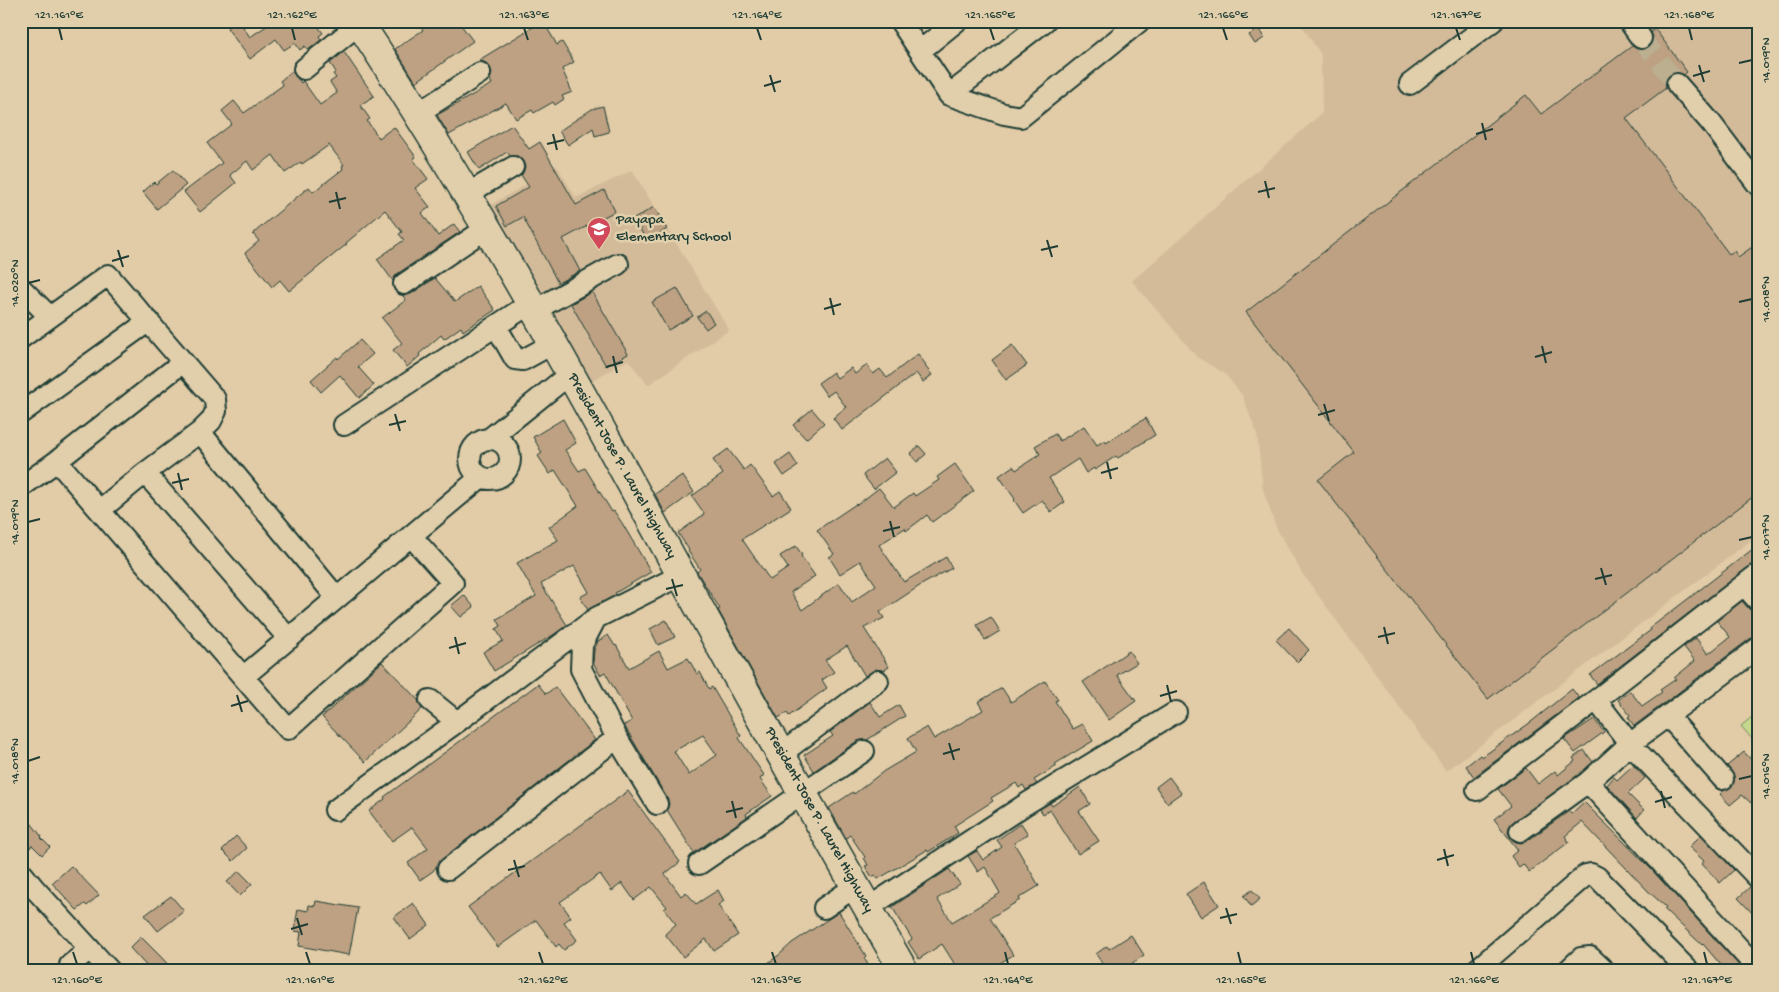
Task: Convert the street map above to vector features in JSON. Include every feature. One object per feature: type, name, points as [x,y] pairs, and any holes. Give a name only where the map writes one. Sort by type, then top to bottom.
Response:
[{"type":"highway","name":"President Jose P. Laurel Highway","points":[[359,22],[467,194],[554,343],[803,794],[904,971]]},
{"type":"street","points":[[900,21],[949,95],[1004,114],[1021,117],[1140,21]]},
{"type":"street","points":[[920,51],[957,21]]},
{"type":"street","points":[[949,95],[1045,21]]},
{"type":"street","points":[[1410,84],[1493,21]]},
{"type":"street","points":[[1629,21],[1641,38]]},
{"type":"street","points":[[304,69],[359,22]]},
{"type":"street","points":[[417,114],[480,73]]},
{"type":"street","points":[[1677,84],[1711,123],[1758,185]]},
{"type":"street","points":[[467,194],[514,167]]},
{"type":"street","points":[[404,284],[487,228]]},
{"type":"street","points":[[344,425],[496,326],[618,264]]},
{"type":"street","points":[[21,338],[108,275],[215,399],[216,411],[214,417],[200,432],[144,473],[100,510]]},
{"type":"street","points":[[21,288],[50,317]]},
{"type":"street","points":[[21,413],[149,321]]},
{"type":"street","points":[[496,326],[515,359],[523,360],[554,343]]},
{"type":"street","points":[[21,487],[183,362]]},
{"type":"street","points":[[489,439],[503,443],[508,448],[511,461],[509,468],[499,478],[492,480],[481,477],[474,472],[471,466],[470,454],[477,443],[489,439],[571,373]]},
{"type":"street","points":[[200,432],[337,598]]},
{"type":"street","points":[[57,461],[288,729],[453,584],[411,536]]},
{"type":"street","points":[[144,473],[289,639]]},
{"type":"street","points":[[243,678],[481,477]]},
{"type":"street","points":[[335,810],[596,618],[681,575]]},
{"type":"street","points":[[1477,790],[1751,579],[1758,601]]},
{"type":"street","points":[[596,618],[582,645],[582,669],[617,738],[657,804]]},
{"type":"street","points":[[1520,831],[1588,782],[1630,744],[1758,648]]},
{"type":"street","points":[[781,754],[878,681]]},
{"type":"street","points":[[430,700],[457,722]]},
{"type":"street","points":[[1596,700],[1630,744],[1758,878]]},
{"type":"street","points":[[824,908],[862,897],[1026,804],[1176,712]]},
{"type":"street","points":[[1668,716],[1723,779]]},
{"type":"street","points":[[448,869],[617,738]]},
{"type":"street","points":[[699,864],[864,751]]},
{"type":"street","points":[[1588,782],[1758,969]]},
{"type":"street","points":[[21,872],[110,971]]},
{"type":"street","points":[[1475,971],[1586,875],[1591,874],[1597,877],[1689,971]]},
{"type":"street","points":[[70,965],[90,949]]},
{"type":"street","points":[[1567,971],[1581,958],[1590,957],[1605,971]]},
{"type":"shaded area","points":[[1299,21],[1758,21],[1758,535],[1446,771],[1302,573],[1276,527],[1263,490],[1257,434],[1242,395],[1225,374],[1197,357],[1132,281],[1322,113],[1321,55]]},
{"type":"shaded area","name":"Payapa Elementary School","points":[[557,166],[576,198],[632,170],[729,330],[648,385],[628,360],[591,381],[491,205]]},
{"type":"green space","points":[[1758,712],[1758,746],[1741,726]]},
{"type":"building","points":[[236,21],[239,21],[250,37],[274,21],[314,21],[323,33],[319,36],[321,40],[308,50],[305,46],[300,50],[295,43],[284,50],[276,39],[250,59],[227,28]]},
{"type":"building","points":[[417,21],[458,21],[473,41],[416,82],[395,49],[423,30]]},
{"type":"building","points":[[543,21],[557,45],[562,42],[574,62],[562,69],[572,92],[562,96],[564,99],[555,105],[553,102],[534,113],[532,110],[516,119],[506,103],[449,135],[437,115],[492,84],[490,80],[492,73],[490,67],[479,60]]},
{"type":"building","points":[[1259,29],[1264,38],[1255,44],[1249,35]]},
{"type":"building","points":[[1655,29],[1687,72],[1684,75],[1675,72],[1670,75],[1666,81],[1666,88],[1626,118],[1729,254],[1734,251],[1738,257],[1758,243],[1758,493],[1488,699],[1318,480],[1354,452],[1246,312],[1526,95],[1541,114],[1632,46],[1642,50],[1648,47],[1652,43],[1653,37],[1651,32]]},
{"type":"building","points":[[344,52],[374,96],[360,105],[370,119],[367,121],[379,138],[394,127],[416,157],[413,159],[428,179],[415,188],[430,207],[422,213],[438,236],[454,224],[460,232],[397,274],[393,281],[377,259],[404,240],[399,234],[402,232],[385,210],[289,291],[280,280],[272,287],[245,253],[259,241],[253,234],[263,225],[309,187],[313,192],[343,169],[342,166],[344,165],[329,145],[302,164],[301,162],[285,173],[273,155],[253,170],[247,161],[230,175],[236,183],[200,212],[184,192],[222,163],[207,143],[232,124],[222,111],[234,101],[244,113],[283,85],[280,81],[292,71],[301,83],[303,81],[320,105],[337,93],[330,82],[336,78],[333,74],[336,72],[330,63]]},
{"type":"building","points":[[603,106],[609,132],[595,136],[593,128],[568,145],[559,131],[592,109]]},
{"type":"building","points":[[512,125],[529,149],[540,142],[576,205],[604,190],[615,211],[563,239],[580,271],[558,283],[523,217],[507,226],[496,206],[529,187],[521,175],[525,167],[523,161],[518,156],[510,156],[507,152],[479,170],[468,152]]},
{"type":"building","points":[[173,170],[186,185],[157,209],[143,192],[154,182],[156,184]]},
{"type":"building","points":[[654,207],[667,229],[647,241],[634,219]]},
{"type":"building","points":[[435,278],[455,302],[478,286],[495,310],[463,331],[461,327],[444,339],[441,335],[407,367],[393,350],[402,343],[382,318],[406,300],[403,296],[411,294]]},
{"type":"building","points":[[677,288],[693,316],[668,330],[652,302]]},
{"type":"building","points":[[592,292],[628,354],[606,366],[571,304]]},
{"type":"building","points":[[706,311],[714,323],[706,329],[697,317]]},
{"type":"building","points":[[360,340],[373,354],[358,367],[374,385],[359,398],[340,375],[321,392],[311,380]]},
{"type":"building","points":[[1012,345],[1027,365],[1006,380],[992,360]]},
{"type":"building","points":[[918,354],[932,375],[923,382],[916,373],[842,430],[833,418],[846,407],[834,391],[827,396],[818,383],[833,372],[837,378],[851,368],[855,374],[867,365],[873,374],[880,369],[887,378]]},
{"type":"building","points":[[812,409],[824,423],[806,439],[793,425]]},
{"type":"building","points":[[1146,418],[1155,435],[1118,458],[1116,456],[1095,470],[1094,468],[1086,473],[1078,459],[1049,478],[1065,502],[1051,512],[1042,500],[1023,513],[999,476],[1013,466],[1016,470],[1040,454],[1035,446],[1055,434],[1060,441],[1084,426],[1097,445],[1105,440],[1106,443]]},
{"type":"building","points":[[563,419],[576,443],[565,450],[579,471],[585,468],[612,512],[614,511],[622,523],[651,572],[615,593],[616,595],[588,610],[580,597],[589,592],[574,566],[541,584],[567,625],[494,671],[483,652],[503,641],[496,629],[501,626],[497,619],[536,596],[517,563],[558,540],[549,527],[578,506],[555,470],[550,474],[538,456],[542,453],[533,437]]},
{"type":"building","points":[[919,446],[926,454],[917,462],[910,454]]},
{"type":"building","points":[[728,449],[744,470],[750,465],[773,496],[780,491],[791,508],[742,539],[770,580],[788,568],[780,556],[796,546],[815,576],[791,592],[802,610],[839,583],[852,602],[876,585],[860,561],[840,574],[829,557],[834,554],[817,530],[857,505],[879,488],[894,507],[913,493],[915,496],[939,480],[937,477],[955,464],[974,491],[932,522],[927,515],[906,531],[905,528],[879,545],[904,582],[946,557],[952,568],[921,585],[880,612],[884,618],[864,628],[889,667],[883,671],[876,669],[865,676],[847,646],[825,660],[834,672],[822,680],[827,688],[789,716],[787,713],[778,718],[718,610],[720,609],[697,572],[700,569],[678,533],[703,515],[704,513],[692,496],[723,474],[713,460]]},
{"type":"building","points":[[790,454],[798,466],[784,476],[776,464]]},
{"type":"building","points":[[885,458],[896,472],[874,489],[863,475]]},
{"type":"building","points":[[682,475],[694,492],[665,513],[655,494]]},
{"type":"building","points":[[1758,545],[1758,562],[1751,565],[1597,684],[1590,675],[1651,630],[1650,628]]},
{"type":"building","points":[[464,595],[474,607],[461,617],[451,606]]},
{"type":"building","points":[[1742,601],[1749,609],[1756,613],[1753,615],[1758,621],[1758,636],[1751,638],[1634,726],[1628,717],[1630,715],[1618,700],[1630,691],[1642,706],[1662,692],[1660,690],[1676,679],[1674,678],[1695,661],[1684,647],[1696,638],[1708,654],[1730,637],[1717,621]]},
{"type":"building","points":[[991,617],[1000,631],[985,640],[977,625]]},
{"type":"building","points":[[666,620],[675,637],[658,645],[650,629]]},
{"type":"building","points":[[1289,628],[1309,650],[1297,662],[1276,640]]},
{"type":"building","points":[[608,635],[629,668],[659,651],[668,668],[688,658],[697,674],[700,672],[709,689],[712,687],[741,736],[739,738],[764,775],[760,779],[772,796],[746,814],[747,817],[694,853],[667,810],[669,804],[667,798],[624,725],[632,721],[605,672],[600,675],[593,662],[594,650],[598,641]],"holes":[[[703,735],[717,755],[689,775],[674,751]]]},
{"type":"building","points":[[1129,651],[1137,663],[1117,675],[1136,701],[1109,720],[1083,682]]},
{"type":"building","points":[[382,662],[418,700],[422,709],[365,762],[322,717]]},
{"type":"building","points":[[1045,681],[1058,700],[1055,701],[1073,729],[1083,724],[1093,741],[1055,764],[1057,766],[1034,780],[1037,784],[1026,790],[1023,785],[1019,788],[1016,783],[991,798],[993,801],[954,826],[958,833],[928,852],[927,850],[878,879],[875,875],[872,877],[865,866],[868,865],[865,857],[850,835],[846,838],[829,808],[853,792],[854,794],[884,771],[916,752],[908,738],[927,727],[934,739],[983,710],[978,702],[1002,688],[1011,702]]},
{"type":"building","points":[[538,684],[546,694],[555,687],[595,740],[441,860],[433,871],[420,880],[408,863],[428,848],[412,827],[392,841],[369,811],[385,799],[384,797]]},
{"type":"building","points":[[1572,689],[1579,698],[1474,777],[1466,766],[1480,755],[1482,757],[1531,722]]},
{"type":"building","points":[[870,702],[880,717],[899,705],[905,716],[867,740],[857,741],[814,771],[804,755],[833,736],[830,732]]},
{"type":"building","points":[[1594,719],[1604,732],[1575,753],[1564,739]]},
{"type":"building","points":[[1584,750],[1593,762],[1581,773],[1513,822],[1508,832],[1511,838],[1521,843],[1527,841],[1569,811],[1571,814],[1584,802],[1651,869],[1744,971],[1726,971],[1703,944],[1664,909],[1666,907],[1649,892],[1582,822],[1565,836],[1569,842],[1529,872],[1523,864],[1519,867],[1511,856],[1518,850],[1494,819],[1511,806],[1498,789],[1526,768],[1538,784],[1555,771],[1558,775],[1575,761],[1573,758]]},
{"type":"building","points":[[1744,752],[1758,767],[1758,809],[1742,795],[1730,805],[1720,794],[1730,788],[1734,782],[1734,776],[1727,766]]},
{"type":"building","points":[[1633,765],[1645,778],[1628,794],[1644,810],[1637,818],[1607,785],[1614,777],[1617,780]]},
{"type":"building","points":[[1169,777],[1181,793],[1167,803],[1156,787]]},
{"type":"building","points":[[1080,787],[1090,804],[1079,811],[1099,841],[1078,854],[1050,810],[1043,814],[1040,809],[1050,803],[1052,806]]},
{"type":"building","points":[[628,791],[680,862],[665,874],[681,896],[686,892],[696,904],[718,890],[724,901],[718,905],[738,935],[714,951],[706,939],[683,957],[665,934],[676,924],[664,909],[667,907],[651,887],[634,900],[622,883],[612,891],[600,874],[560,902],[571,917],[564,922],[577,940],[564,950],[559,944],[556,947],[536,920],[498,947],[468,907]]},
{"type":"building","points":[[21,810],[41,838],[50,847],[42,855],[32,845],[30,848],[27,844],[21,849]]},
{"type":"building","points":[[1021,823],[1028,834],[1014,843],[1039,886],[990,918],[1013,955],[987,971],[943,971],[954,963],[942,944],[919,959],[908,942],[912,939],[892,907],[949,869],[960,884],[937,899],[952,922],[999,894],[985,867],[978,872],[968,856],[977,851],[983,860],[1002,847],[997,840]]},
{"type":"building","points":[[1701,835],[1734,870],[1720,883],[1702,864],[1704,861],[1689,847]]},
{"type":"building","points":[[236,836],[247,848],[233,861],[222,850]]},
{"type":"building","points":[[71,866],[99,895],[87,906],[85,904],[77,910],[52,883]]},
{"type":"building","points":[[239,871],[252,884],[240,896],[227,882]]},
{"type":"building","points":[[1204,882],[1219,905],[1201,917],[1186,894]]},
{"type":"building","points":[[1750,887],[1758,891],[1758,919],[1738,898]]},
{"type":"building","points":[[1252,890],[1260,899],[1251,906],[1244,896]]},
{"type":"building","points":[[171,896],[184,911],[158,931],[145,915]]},
{"type":"building","points":[[316,901],[358,908],[349,955],[299,946],[301,932],[294,931],[298,909],[308,911],[309,905],[315,906]]},
{"type":"building","points":[[413,903],[429,925],[410,939],[394,917]]},
{"type":"building","points":[[839,912],[866,956],[864,958],[872,971],[757,971],[792,943]]},
{"type":"building","points":[[1131,935],[1144,955],[1121,971],[1107,971],[1096,954],[1107,946],[1109,949]]},
{"type":"building","points":[[141,937],[174,971],[151,971],[130,948]]},
{"type":"tunnel","points":[[1641,38],[1677,84]]},
{"type":"place","name":"Payapa Elementary School","points":[[599,250]]}]
